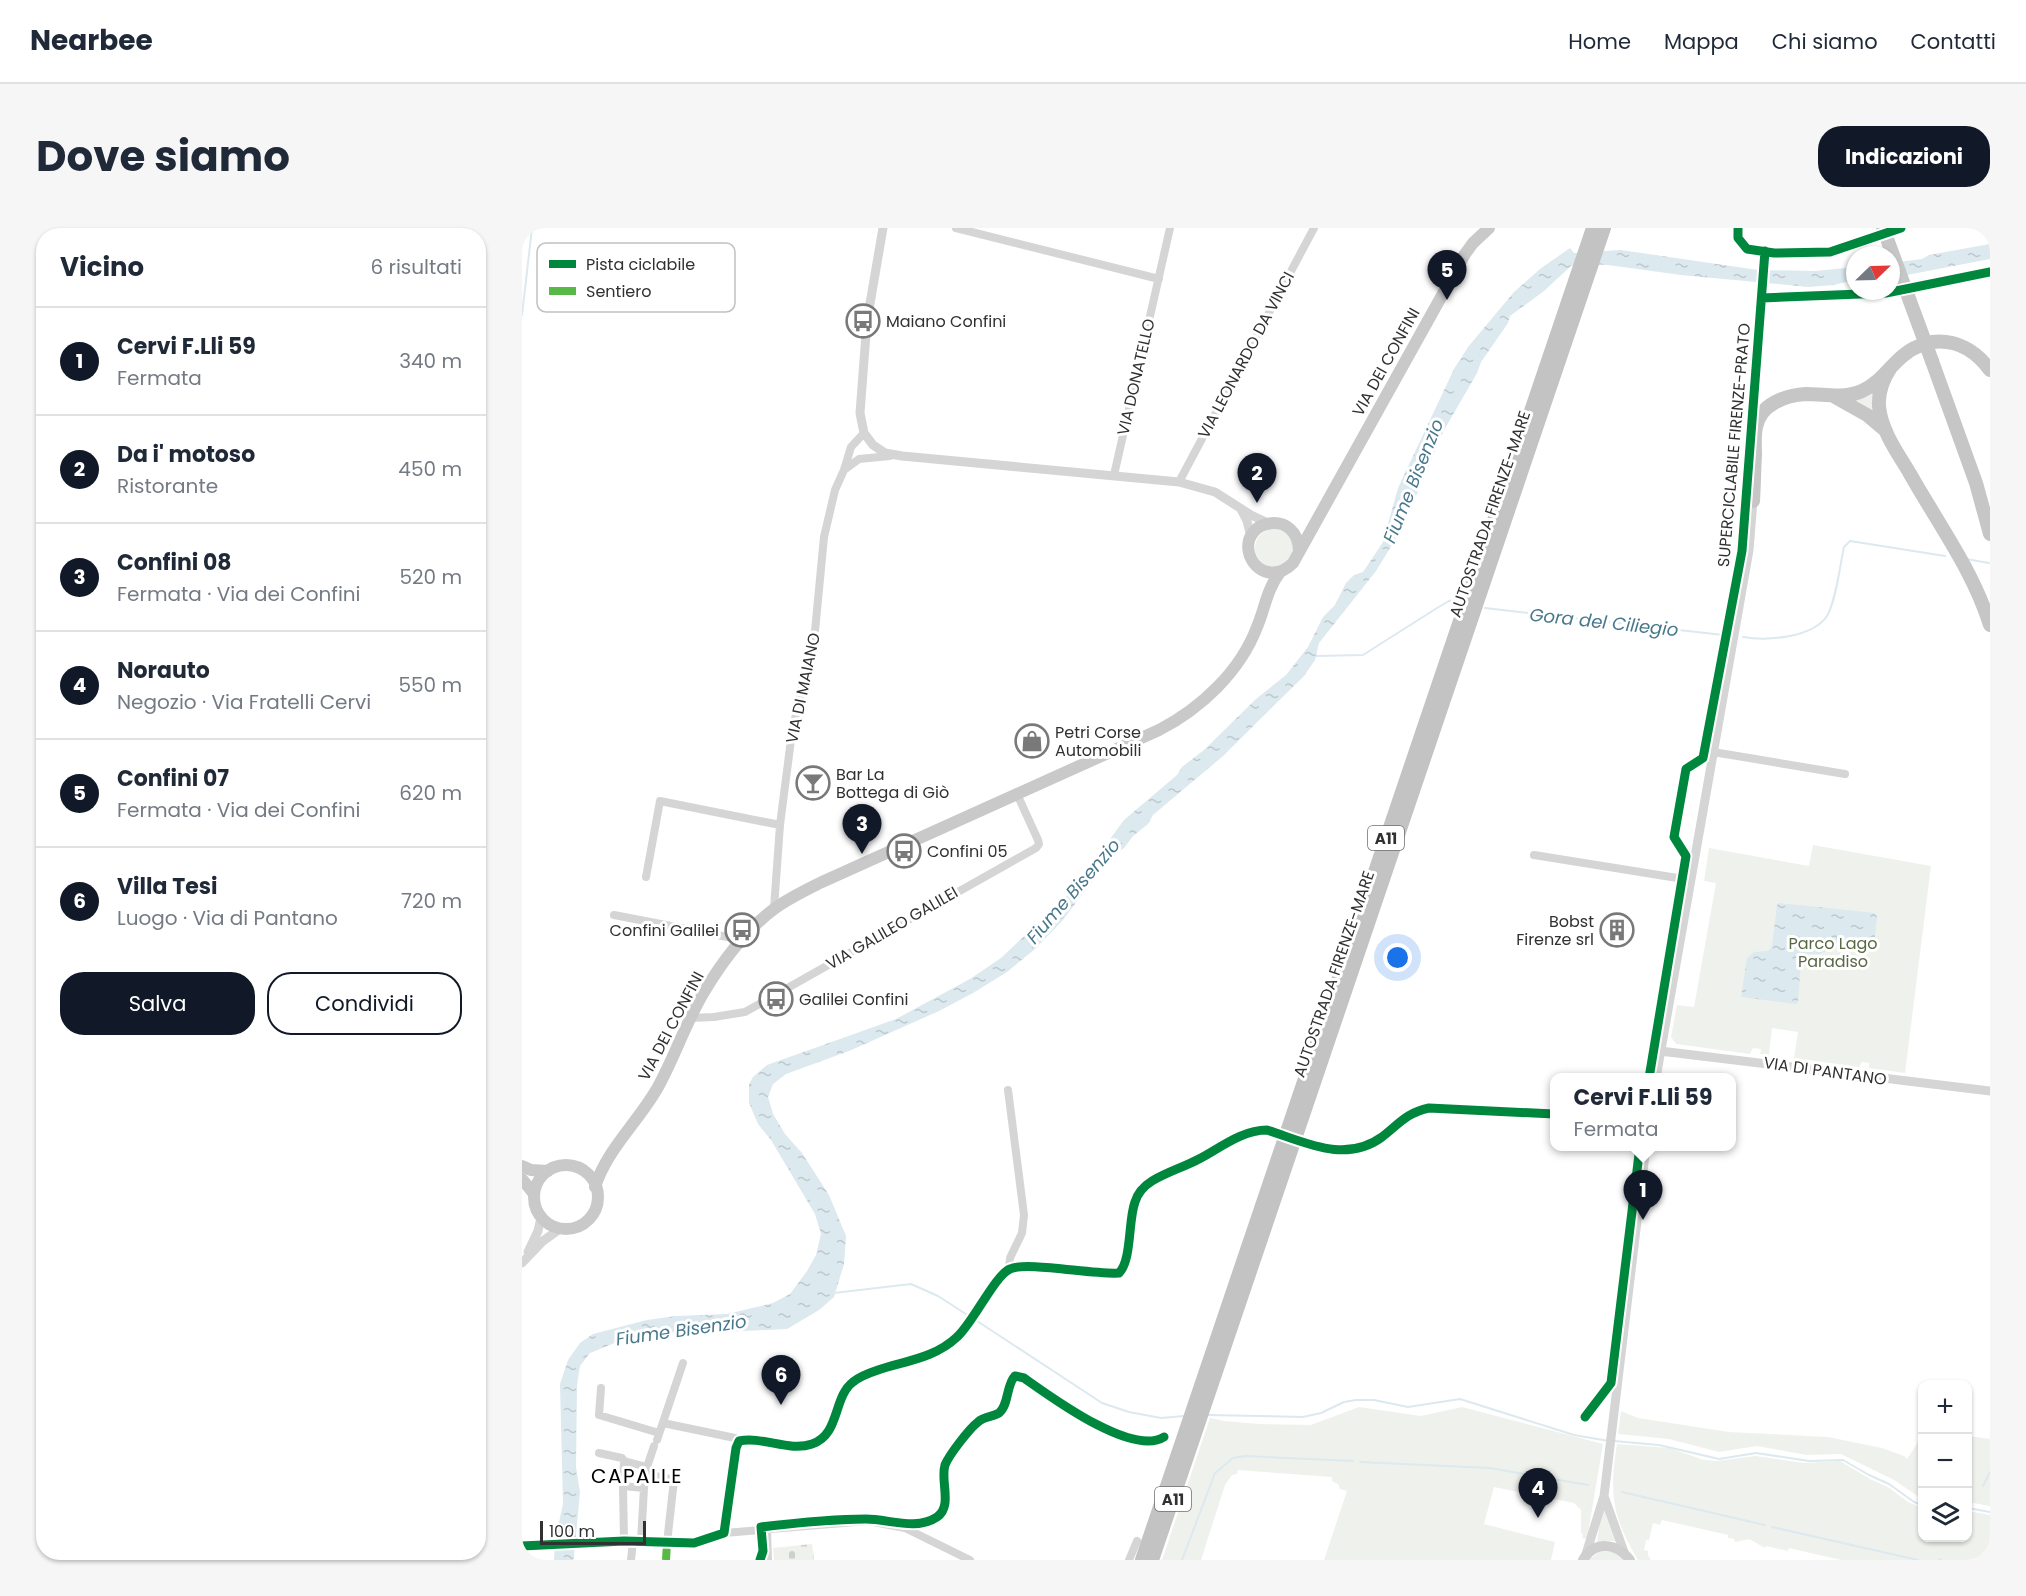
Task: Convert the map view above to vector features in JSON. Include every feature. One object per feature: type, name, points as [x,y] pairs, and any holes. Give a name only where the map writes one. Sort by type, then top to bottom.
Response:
[{"type":"highway","name":"AUTOSTRADA FIRENZE-MARE","points":[[1593,228],[1593,246]]},
{"type":"highway","name":"AUTOSTRADA FIRENZE-MARE","points":[[1142,1560],[1200,1405],[1585,269],[1593,246],[1604,228]]},
{"type":"highway","points":[[1883,228],[1976,483],[1990,534]]},
{"type":"highway","points":[[1753,501],[1756,427],[1767,407],[1782,399],[1804,394],[1833,396],[1862,391],[1874,384],[1905,353],[1926,344],[1945,342],[1962,346],[1977,355],[1990,370]]},
{"type":"highway","points":[[1891,367],[1885,376],[1879,396],[1880,414],[1886,432],[1972,581],[1990,625]]},
{"type":"highway","points":[[1833,396],[1867,415],[1886,432]]},
{"type":"highway","name":"AUTOSTRADA FIRENZE-MARE","points":[[1152,1560],[1188,1439]]},
{"type":"main road","name":"VIA DEI CONFINI","points":[[561,1228],[579,1225],[590,1217],[596,1204],[596,1187],[601,1173],[623,1136],[658,1087],[704,992],[743,940],[774,908],[822,882],[1159,730],[1208,696],[1248,647],[1260,620],[1269,589],[1280,572],[1293,563],[1465,254],[1489,228]]},
{"type":"main road","points":[[1289,528],[1304,527],[1319,518]]},
{"type":"main road","points":[[1251,537],[1258,528],[1268,523],[1279,523],[1289,528],[1298,541],[1299,552]]},
{"type":"main road","name":"VIA DEI CONFINI","points":[[1251,537],[1250,555],[1260,569],[1263,587],[1260,620]]},
{"type":"main road","points":[[1260,569],[1271,573],[1280,572]]},
{"type":"main road","name":"VIA DEI CONFINI","points":[[581,1169],[598,1162],[623,1136]]},
{"type":"main road","points":[[522,1166],[531,1170],[548,1171],[564,1165],[581,1169],[596,1187]]},
{"type":"main road","points":[[548,1171],[538,1182],[534,1194],[536,1208],[541,1218],[561,1228]]},
{"type":"main road","points":[[522,1179],[534,1194]]},
{"type":"main road","points":[[1584,1557],[1599,1546],[1609,1545],[1627,1556]]},
{"type":"street","points":[[883,228],[867,321],[859,402],[864,433],[873,445],[885,453],[896,455],[1179,482],[1215,492],[1268,523]]},
{"type":"street","points":[[956,228],[1159,279]]},
{"type":"street","name":"VIA DONATELLO","points":[[1114,476],[1170,228]]},
{"type":"street","name":"VIA LEONARDO DA VINCI","points":[[1179,482],[1314,228]]},
{"type":"street","points":[[864,433],[869,432],[882,446],[896,455]]},
{"type":"street","name":"VIA DI MAIANO","points":[[774,908],[780,825],[792,732],[815,631],[824,537],[835,490],[852,445],[864,433]]},
{"type":"street","points":[[844,470],[873,445]]},
{"type":"street","points":[[859,459],[896,455]]},
{"type":"street","points":[[1657,1073],[1749,550],[1753,501]]},
{"type":"street","points":[[1239,507],[1247,521],[1251,537]]},
{"type":"street","points":[[1713,752],[1845,774]]},
{"type":"street","name":"VIA GALILEO GALILEI","points":[[690,1018],[745,1012],[1036,848],[1039,844],[1038,840],[1017,794]]},
{"type":"street","points":[[646,877],[660,801],[780,825]]},
{"type":"street","points":[[1534,855],[1690,880]]},
{"type":"street","points":[[614,915],[743,940]]},
{"type":"street","name":"VIA DI PANTANO","points":[[1660,1051],[1990,1091]]},
{"type":"street","points":[[1008,1090],[1024,1215],[1022,1233],[1010,1258],[1009,1269]]},
{"type":"street","points":[[1303,1143],[1336,1151],[1352,1150],[1379,1139],[1413,1112],[1428,1108],[1550,1114]]},
{"type":"street","points":[[663,1423],[740,1441],[750,1440],[796,1446],[814,1444],[829,1431],[846,1390],[852,1382],[867,1374],[934,1353],[945,1347],[966,1329],[1000,1278],[1009,1269],[1023,1267],[1097,1274],[1119,1273],[1123,1268],[1130,1239],[1130,1220],[1134,1203],[1140,1191],[1153,1180],[1247,1133],[1257,1130],[1278,1134]]},
{"type":"street","points":[[1584,1557],[1604,1496],[1645,1151]]},
{"type":"street","name":"VIA DEI CONFINI","points":[[523,1261],[538,1231],[541,1218]]},
{"type":"street","name":"VIA DEI CONFINI","points":[[523,1261],[543,1241],[561,1228]]},
{"type":"street","points":[[631,1560],[632,1541],[646,1471],[683,1363]]},
{"type":"street","points":[[601,1388],[599,1415],[657,1440]]},
{"type":"street","points":[[724,1533],[736,1448],[740,1441]]},
{"type":"street","points":[[599,1454],[622,1458],[646,1471],[674,1480],[666,1560]]},
{"type":"street","points":[[624,1461],[623,1486],[632,1541]]},
{"type":"street","points":[[623,1486],[644,1488]]},
{"type":"street","points":[[1604,1496],[1627,1556]]},
{"type":"street","points":[[525,1548],[632,1541],[694,1543],[724,1533],[868,1521],[905,1528],[970,1560]]},
{"type":"street","points":[[767,1529],[768,1560]]},
{"type":"street","points":[[1130,1560],[1137,1541]]},
{"type":"green space","points":[[1875,387],[1877,417],[1846,398]]},
{"type":"green space","points":[[1274,529],[1288,534],[1293,548],[1288,562],[1274,567],[1260,562],[1255,548],[1260,534]]},
{"type":"green space","name":"Parco Lago Paradiso","points":[[1813,845],[1931,866],[1905,1073],[1869,1068],[1869,1063],[1862,1062],[1859,1067],[1794,1058],[1798,1032],[1772,1028],[1769,1055],[1760,1054],[1761,1049],[1753,1048],[1750,1054],[1676,1044],[1671,1037],[1677,1005],[1694,1007],[1716,883],[1704,881],[1709,848],[1809,866]]},
{"type":"green space","points":[[1359,1407],[1421,1416],[1462,1407],[1603,1444],[1587,1539],[1582,1538],[1581,1510],[1574,1503],[1494,1487],[1484,1524],[1555,1542],[1551,1560],[1324,1560],[1347,1491],[1340,1489],[1338,1484],[1332,1481],[1332,1477],[1238,1470],[1237,1474],[1232,1475],[1225,1485],[1201,1560],[1162,1560],[1210,1418],[1260,1424],[1311,1425]]},
{"type":"green space","points":[[1621,1411],[1638,1418],[1729,1432],[1828,1437],[1882,1448],[1907,1459],[1918,1442],[1918,1496],[1894,1480],[1841,1454],[1806,1455],[1757,1446],[1719,1452],[1669,1439],[1618,1434]]},
{"type":"green space","points":[[1972,1437],[1990,1439],[1990,1506],[1972,1503]]},
{"type":"green space","points":[[1617,1444],[1669,1448],[1704,1460],[1717,1461],[1755,1456],[1804,1463],[1840,1461],[1918,1506],[1918,1542],[1972,1542],[1972,1512],[1990,1515],[1990,1560],[1841,1560],[1789,1548],[1788,1551],[1766,1546],[1765,1548],[1749,1539],[1735,1542],[1734,1539],[1728,1538],[1728,1535],[1662,1520],[1660,1525],[1653,1523],[1649,1540],[1646,1540],[1644,1550],[1648,1551],[1651,1560],[1638,1560],[1618,1517],[1613,1491]]},
{"type":"green space","points":[[1604,1504],[1615,1541],[1597,1542],[1602,1507]]},
{"type":"green space","points":[[812,1544],[814,1560],[774,1560],[773,1548]]},
{"type":"green space","points":[[1601,1551],[1615,1552],[1624,1560],[1588,1560]]},
{"type":"water","points":[[1990,244],[1990,259],[1900,276],[1900,262],[1922,259],[1929,255]]},
{"type":"water","name":"Fiume Bisenzio","points":[[1570,248],[1574,253],[1621,250],[1758,270],[1815,271],[1846,268],[1846,282],[1809,287],[1584,264],[1571,266],[1544,291],[1510,316],[1508,323],[1481,362],[1443,432],[1403,527],[1376,571],[1319,643],[1315,660],[1304,676],[1223,756],[1153,815],[1148,824],[1133,836],[1124,848],[1111,857],[1062,921],[1035,949],[1007,972],[939,1011],[849,1051],[786,1074],[773,1084],[768,1097],[773,1114],[829,1195],[846,1236],[844,1264],[834,1297],[819,1310],[787,1329],[702,1333],[666,1332],[653,1338],[633,1338],[617,1342],[590,1353],[580,1366],[577,1385],[576,1467],[580,1492],[574,1557],[573,1560],[554,1560],[555,1541],[563,1504],[560,1384],[568,1360],[580,1343],[593,1334],[647,1320],[676,1316],[727,1314],[773,1303],[790,1294],[816,1255],[821,1234],[815,1214],[771,1140],[758,1124],[749,1103],[749,1084],[753,1077],[767,1065],[896,1019],[970,979],[1001,958],[1071,892],[1124,820],[1177,775],[1182,767],[1204,750],[1256,699],[1286,675],[1308,647],[1323,617],[1335,605],[1346,583],[1354,575],[1363,572],[1383,542],[1398,488],[1454,369],[1468,347],[1514,292],[1540,269]]},
{"type":"water","points":[[1779,903],[1875,913],[1877,917],[1874,947],[1871,950],[1837,947],[1819,954],[1807,954],[1801,961],[1796,1004],[1741,997],[1747,958],[1754,952],[1768,951],[1772,946]]},
{"type":"waterway","points":[[522,315],[532,228]]},
{"type":"waterway","name":"Gora del Ciliegio","points":[[1743,637],[1788,636],[1811,629],[1820,623],[1830,609],[1844,547],[1850,541],[1945,556]]},
{"type":"waterway","name":"Gora del Ciliegio","points":[[1966,559],[1989,563]]},
{"type":"waterway","name":"Gora del Ciliegio","points":[[1316,656],[1363,655],[1437,608],[1449,601],[1459,599]]},
{"type":"waterway","name":"Gora del Ciliegio","points":[[1485,608],[1723,635]]},
{"type":"waterway","points":[[834,1293],[911,1284],[938,1296],[969,1316]]},
{"type":"waterway","points":[[974,1319],[1102,1403],[1129,1412],[1161,1418],[1184,1416]]},
{"type":"waterway","points":[[1208,1415],[1303,1417],[1356,1400],[1374,1400],[1408,1407],[1460,1399],[1574,1435],[1609,1441]]},
{"type":"waterway","points":[[1614,1441],[1659,1445],[1719,1459],[1756,1453],[1809,1461],[1843,1460],[1889,1484],[1918,1504]]},
{"type":"waterway","points":[[1182,1560],[1215,1473],[1233,1458],[1245,1456],[1353,1461]]},
{"type":"waterway","points":[[1360,1462],[1490,1468],[1588,1485]]},
{"type":"waterway","points":[[1983,1486],[1990,1472]]},
{"type":"waterway","points":[[1622,1492],[1765,1525]]},
{"type":"waterway","points":[[1972,1509],[1990,1512]]},
{"type":"waterway","points":[[1772,1527],[1918,1560]]},
{"type":"marked path","points":[[666,1560],[667,1543]]},
{"type":"cycle path","points":[[1738,228],[1738,238],[1747,249],[1774,253],[1830,252],[1901,228]]},
{"type":"cycle path","name":"SUPERCICLABILE FIRENZE-PRATO","points":[[1650,1073],[1686,856],[1674,837],[1686,769],[1703,758],[1742,551],[1765,251]]},
{"type":"cycle path","points":[[1762,298],[1886,293],[1990,272]]},
{"type":"cycle path","points":[[522,1546],[624,1541],[694,1543],[724,1533],[736,1448],[739,1441],[757,1440],[803,1446],[821,1439],[827,1433],[842,1397],[853,1382],[871,1372],[919,1358],[948,1344],[963,1330],[998,1280],[1010,1269],[1045,1267],[1119,1273],[1126,1259],[1136,1198],[1142,1190],[1158,1178],[1240,1136],[1267,1130],[1310,1145],[1339,1150],[1354,1149],[1368,1145],[1409,1116],[1429,1108],[1550,1114]]},
{"type":"cycle path","points":[[1585,1417],[1611,1383],[1639,1151]]},
{"type":"cycle path","points":[[760,1560],[763,1551],[761,1527],[853,1519],[875,1519],[911,1524],[937,1517],[944,1506],[944,1471],[947,1461],[974,1425],[980,1420],[999,1413],[1015,1376],[1024,1378],[1072,1410],[1113,1432],[1132,1439],[1150,1441],[1164,1437]]},
{"type":"place","name":"Confini 07","points":[[1447,300]]},
{"type":"place","name":"Maiano Confini","points":[[863,321]]},
{"type":"place","name":"Da i' motoso","points":[[1257,503]]},
{"type":"place","name":"Petri Corse Automobili","points":[[1032,741]]},
{"type":"place","name":"Bar La Bottega di Giò","points":[[813,783]]},
{"type":"place","name":"Confini 05","points":[[904,851]]},
{"type":"place","name":"Confini 08","points":[[862,854]]},
{"type":"place","name":"Confini Galilei","points":[[742,930]]},
{"type":"place","name":"Bobst Firenze srl","points":[[1617,930]]},
{"type":"place","name":"Galilei Confini","points":[[776,999]]},
{"type":"place","name":"Cervi F.Lli 59","points":[[1643,1220]]},
{"type":"place","name":"Villa Tesi","points":[[781,1405]]},
{"type":"place","name":"Norauto","points":[[1538,1518]]},
{"type":"district","name":"CAPALLE","points":[[637,1476]]}]
